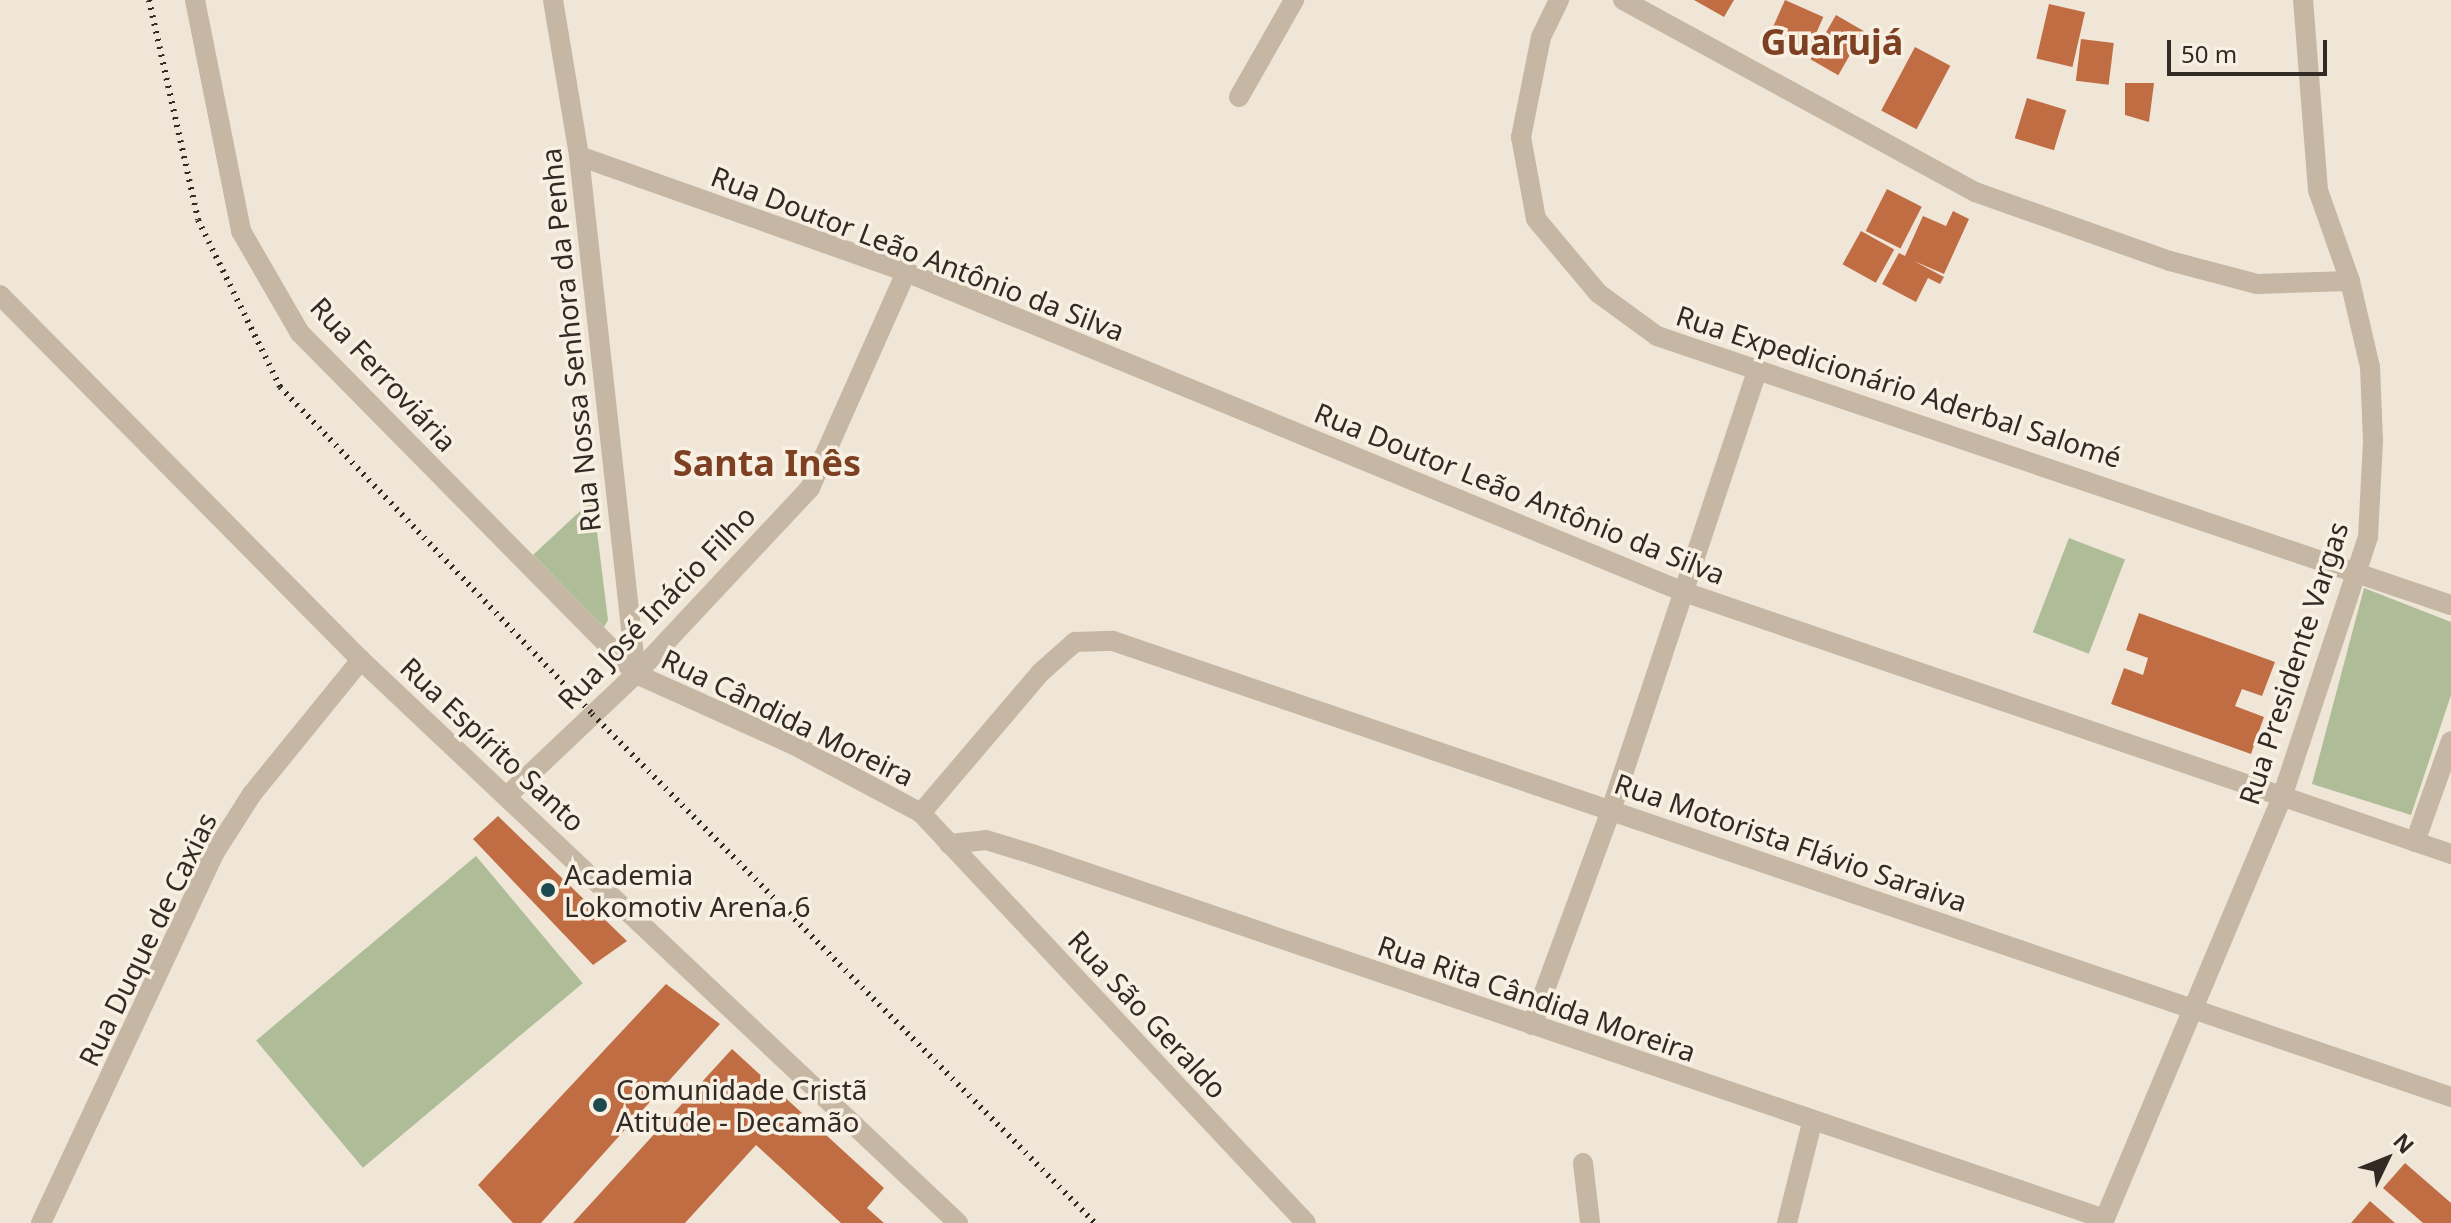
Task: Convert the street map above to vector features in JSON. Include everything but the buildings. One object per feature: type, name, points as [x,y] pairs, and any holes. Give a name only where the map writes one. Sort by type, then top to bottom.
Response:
[{"type":"street","name":"Rua Ferroviária","points":[[195,0],[241,231],[300,333],[636,674]]},
{"type":"street","name":"Rua Nossa Senhora da Penha","points":[[553,0],[579,156],[636,674]]},
{"type":"street","points":[[1239,97],[1294,0]]},
{"type":"street","name":"Rua Expedicionário Aderbal Salomé","points":[[1559,0],[1541,37],[1521,137],[1536,219],[1598,293],[1657,336],[1757,372],[2356,569],[2451,605]]},
{"type":"street","points":[[1623,0],[1975,192],[2170,261],[2257,284],[2350,281]]},
{"type":"street","name":"Rua Presidente Vargas","points":[[2104,1221],[2283,794],[2368,537],[2373,441],[2370,367],[2350,281],[2318,190],[2303,0]]},
{"type":"street","name":"Rua Doutor Leão Antônio da Silva","points":[[579,156],[906,272],[1684,592],[2283,794],[2451,854]]},
{"type":"street","name":"Rua José Inácio Filho","points":[[508,795],[636,674],[810,488],[906,272]]},
{"type":"street","name":"Rua Espírito Santo","points":[[0,295],[361,660],[508,795],[958,1223]]},
{"type":"street","points":[[1532,1025],[1611,810],[1757,372]]},
{"type":"street","name":"Rua Motorista Flávio Saraiva","points":[[921,813],[1040,673],[1075,642],[1113,641],[2451,1097]]},
{"type":"street","name":"Rua Duque de Caxias","points":[[41,1223],[215,852],[252,794],[361,660]]},
{"type":"street","name":"Rua Cândida Moreira","points":[[636,674],[792,744],[921,813],[949,844]]},
{"type":"street","points":[[2415,842],[2451,741]]},
{"type":"street","name":"Rua Rita Cândida Moreira","points":[[949,844],[998,843],[2104,1221]]},
{"type":"street","name":"Rua São Geraldo","points":[[949,844],[1306,1223]]},
{"type":"street","points":[[1787,1223],[1812,1123]]},
{"type":"street","points":[[1583,1163],[1590,1223]]},
{"type":"green space","points":[[593,499],[608,620],[604,627],[533,555]]},
{"type":"green space","points":[[2069,538],[2125,560],[2089,654],[2033,632]]},
{"type":"green space","points":[[2364,588],[2451,622],[2451,695],[2411,815],[2312,784]]},
{"type":"green space","points":[[476,856],[583,983],[363,1168],[256,1040]]},
{"type":"railway","points":[[149,0],[198,220],[280,387],[592,714],[1095,1223]]},
{"type":"place","name":"Academia Lokomotiv Arena 6","points":[[548,890]]},
{"type":"place","name":"Comunidade Cristã Atitude - Decamão","points":[[600,1105]]},
{"type":"district","name":"Guarujá","points":[[1832,42]]},
{"type":"district","name":"Santa Inês","points":[[767,463]]}]
